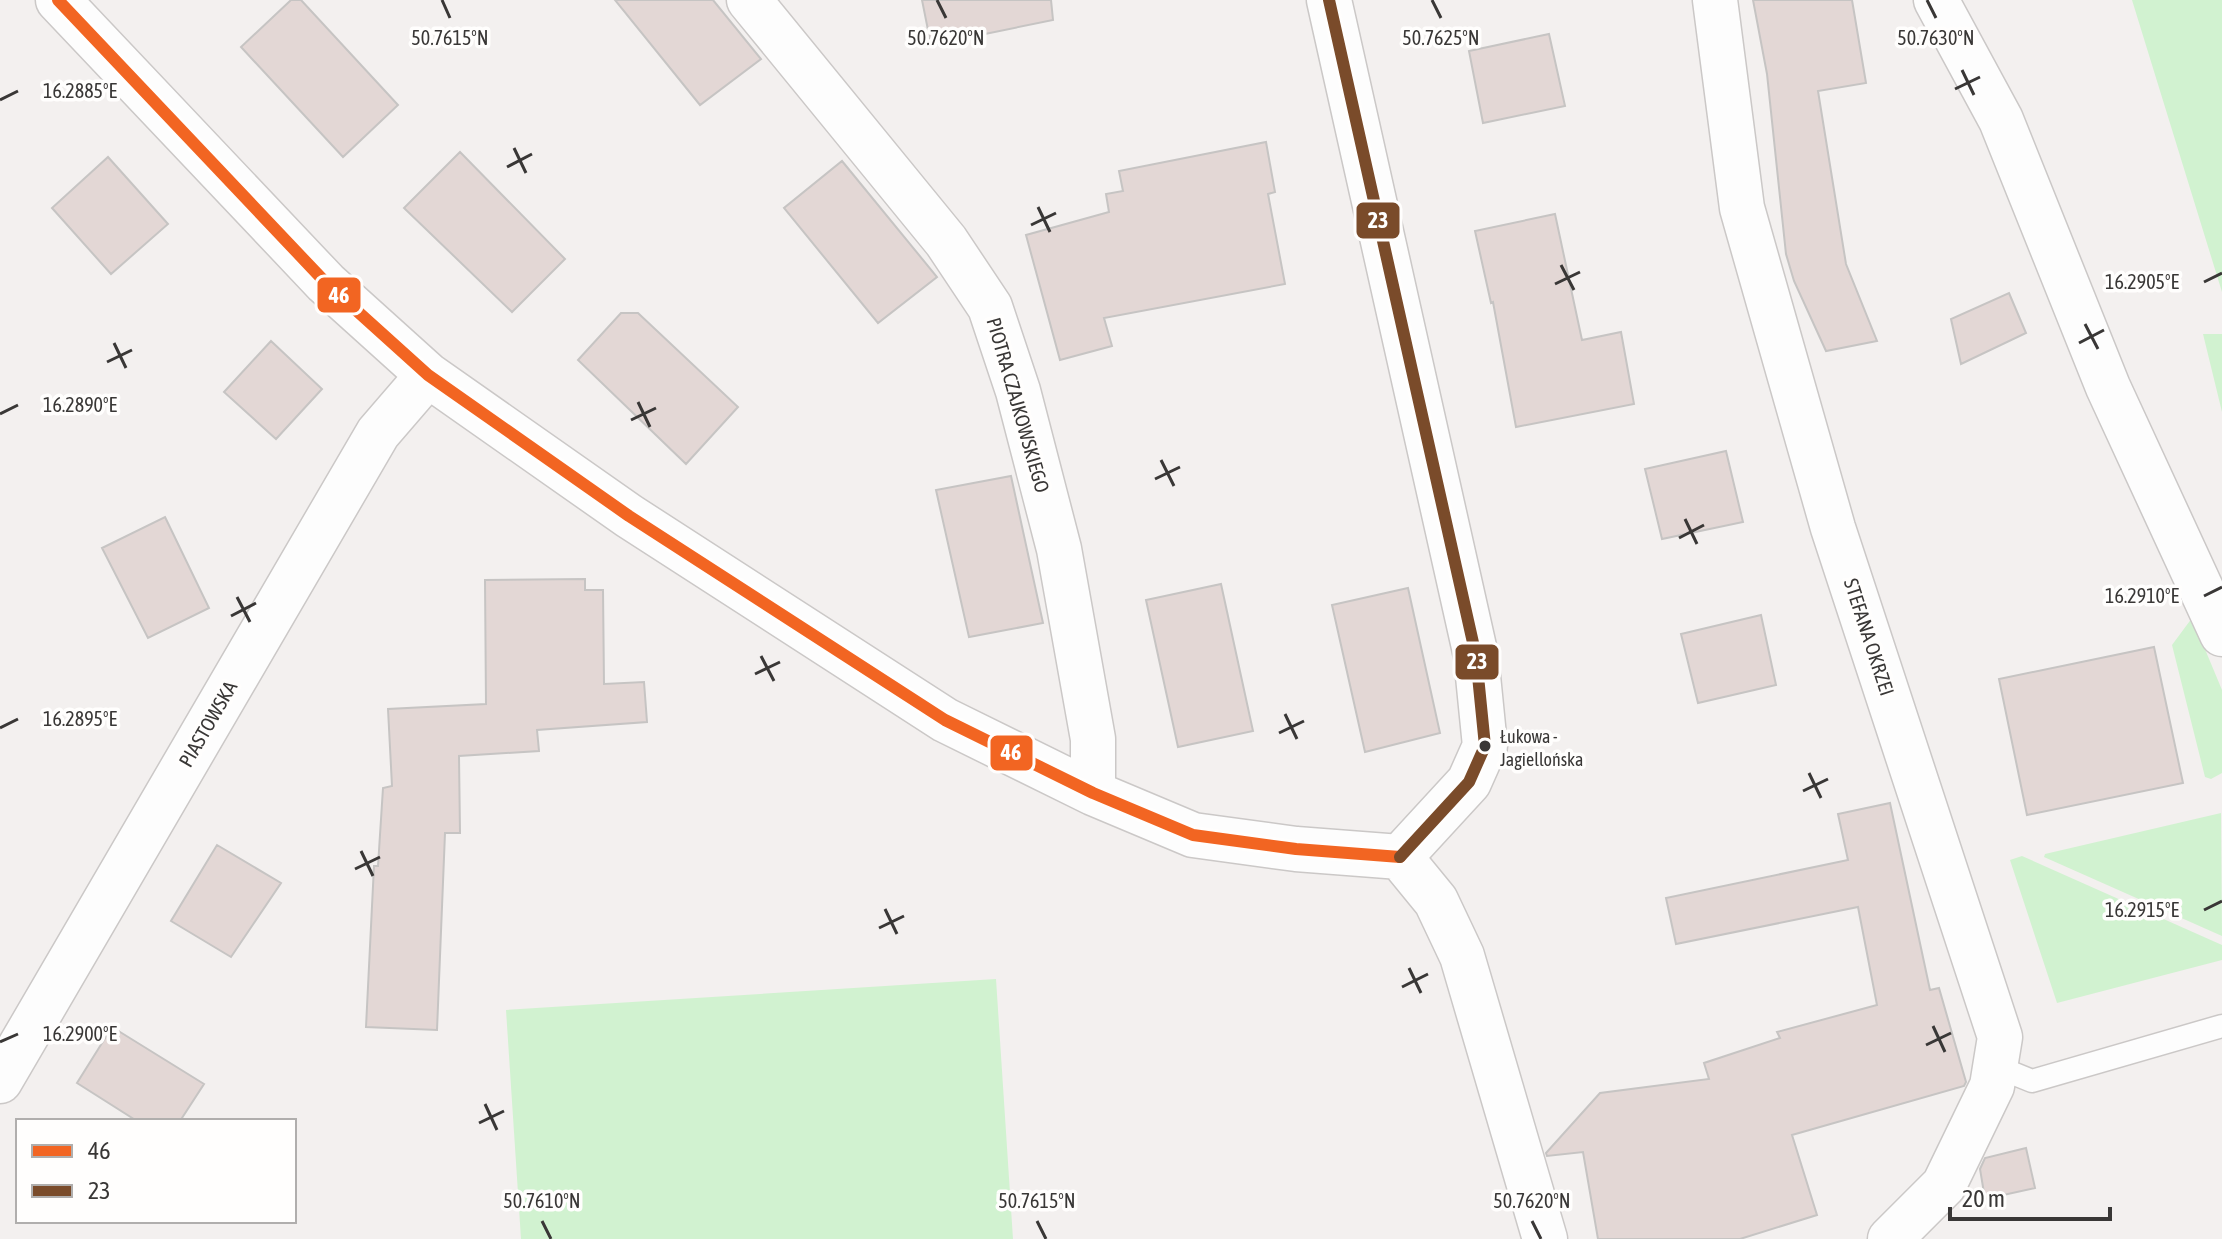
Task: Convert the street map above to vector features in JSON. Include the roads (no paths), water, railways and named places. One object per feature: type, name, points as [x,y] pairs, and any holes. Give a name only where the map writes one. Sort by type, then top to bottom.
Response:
[{"type":"street","points":[[58,0],[326,283],[428,375],[629,516],[945,720],[1093,793],[1193,835],[1296,849],[1400,857],[1436,901],[1462,956],[1545,1239]]},
{"type":"street","name":"PIOTRA CZAJKOWSKIEGO","points":[[749,0],[946,241],[990,307],[1018,391],[1059,549],[1093,739],[1093,793]]},
{"type":"street","points":[[1329,0],[1476,656],[1485,746],[1469,782],[1400,857]]},
{"type":"street","name":"STEFANA OKRZEI","points":[[1715,0],[1742,208],[1833,528],[2000,1037],[1992,1086],[1944,1185],[1890,1239]]},
{"type":"street","points":[[1936,0],[2001,120],[2108,387],[2222,634]]},
{"type":"street","name":"PIASTOWSKA","points":[[0,1081],[378,433],[428,375]]},
{"type":"lane","points":[[1995,1066],[2032,1081],[2222,1026]]},
{"type":"place","name":"Łukowa - Jagiellońska","points":[[1485,746]]}]
